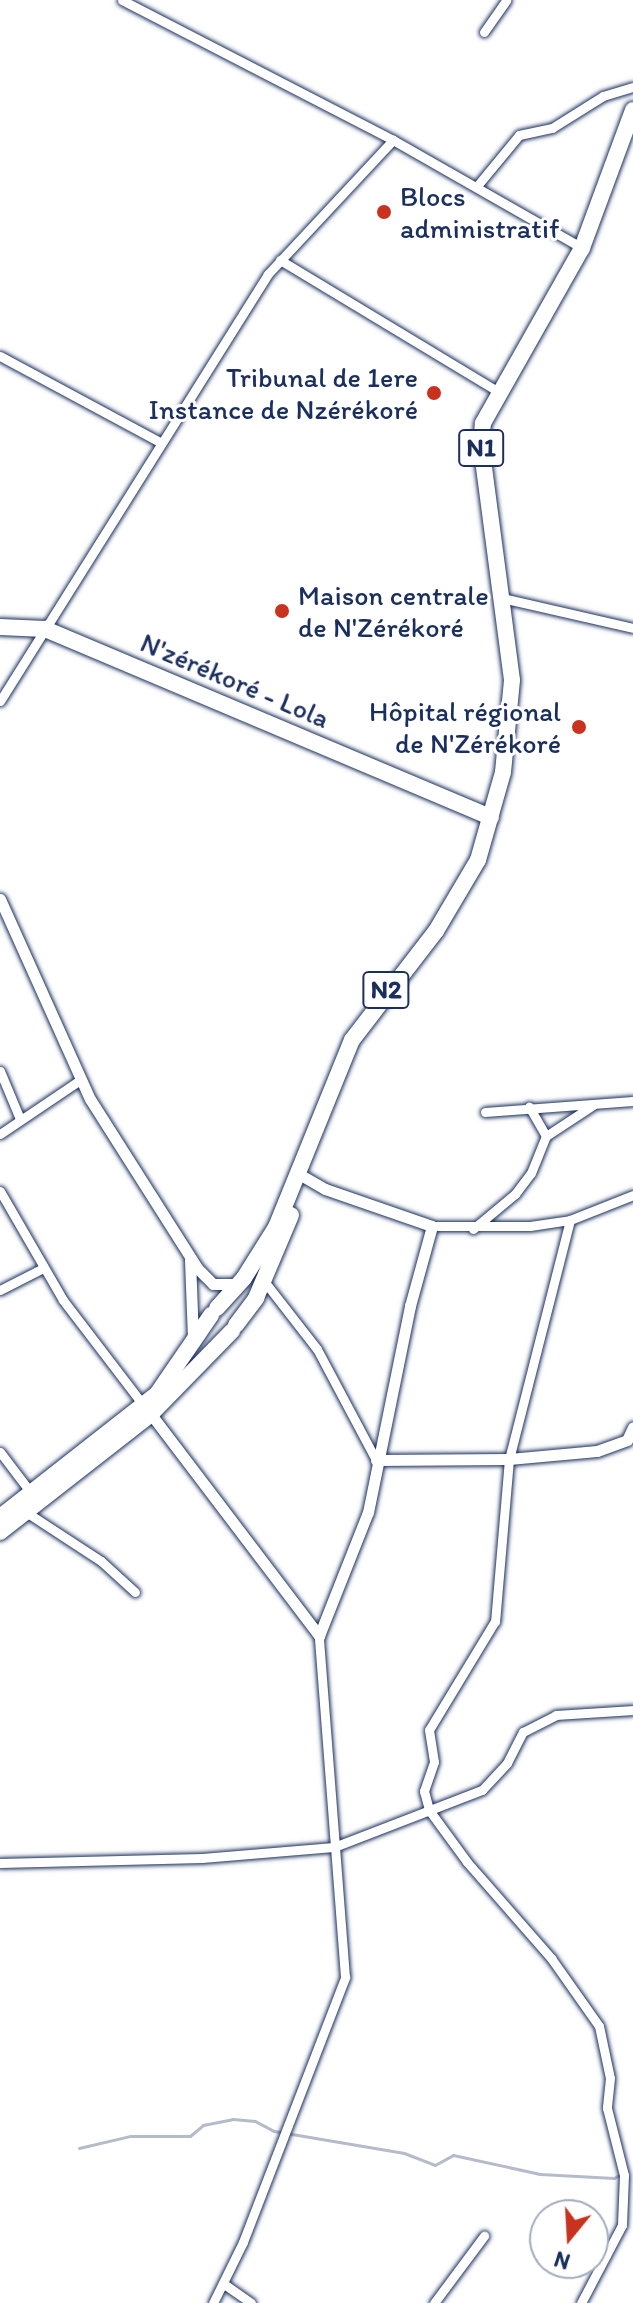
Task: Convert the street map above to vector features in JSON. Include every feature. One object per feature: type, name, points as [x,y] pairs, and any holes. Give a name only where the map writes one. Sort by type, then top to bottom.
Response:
[{"type":"highway","name":"N1","points":[[491,817],[503,772],[512,680],[481,445],[483,423],[497,391],[582,248],[633,110]]},
{"type":"highway","name":"N'zérékoré - Lola","points":[[0,627],[45,629],[491,817]]},
{"type":"highway","name":"N2","points":[[147,1410],[214,1312],[244,1278],[299,1174],[352,1040],[436,931],[478,860],[491,817]]},
{"type":"highway","name":"N2","points":[[0,1532],[32,1502],[147,1410],[234,1328],[264,1281],[292,1211],[299,1174]]},
{"type":"highway","points":[[214,1312],[216,1331],[234,1328]]},
{"type":"highway","name":"N2","points":[[0,1517],[32,1502]]},
{"type":"street","points":[[122,0],[393,140],[582,248]]},
{"type":"street","points":[[484,32],[506,0]]},
{"type":"street","points":[[477,186],[519,135],[552,128],[603,96],[633,87]]},
{"type":"street","points":[[0,701],[160,442],[280,260],[393,140]]},
{"type":"street","points":[[280,260],[497,391]]},
{"type":"street","points":[[0,356],[160,442]]},
{"type":"street","points":[[502,598],[633,628]]},
{"type":"street","points":[[0,899],[80,1080],[189,1256],[213,1284],[231,1287],[244,1278]]},
{"type":"street","points":[[0,1071],[20,1119]]},
{"type":"street","points":[[0,1134],[80,1080]]},
{"type":"street","points":[[485,1112],[633,1101]]},
{"type":"street","points":[[473,1229],[515,1194],[531,1173],[546,1136],[595,1103]]},
{"type":"street","points":[[529,1107],[546,1136]]},
{"type":"street","points":[[299,1174],[325,1189],[432,1226],[473,1229],[570,1220],[633,1195]]},
{"type":"street","points":[[0,1191],[43,1268],[94,1346],[147,1410],[319,1636]]},
{"type":"street","points":[[570,1220],[509,1459],[495,1621],[429,1730],[434,1762],[424,1791],[429,1810],[599,2026],[610,2078],[607,2108],[624,2175],[622,2225],[581,2303]]},
{"type":"street","points":[[213,2303],[224,2284],[292,2121],[345,1977],[319,1636],[368,1512],[376,1460],[432,1226]]},
{"type":"street","points":[[189,1256],[195,1307],[191,1349]]},
{"type":"street","points":[[0,1290],[43,1268]]},
{"type":"street","points":[[264,1281],[317,1349],[376,1460]]},
{"type":"street","points":[[376,1460],[509,1459],[597,1451],[630,1441],[633,1427]]},
{"type":"street","points":[[0,1452],[32,1502],[135,1592]]},
{"type":"street","points":[[0,1863],[202,1858],[334,1847],[482,1790],[507,1763],[523,1732],[556,1715],[633,1710]]},
{"type":"street","points":[[434,2303],[484,2236]]},
{"type":"street","points":[[224,2284],[251,2303]]},
{"type":"waterway","points":[[79,2148],[130,2136],[190,2136],[203,2125],[233,2119],[255,2121],[274,2131],[404,2153],[435,2165],[453,2155],[540,2174],[614,2178],[621,2174]]},
{"type":"place","name":"Blocs administratif","points":[[384,212]]},
{"type":"place","name":"Tribunal de 1ere Instance de Nzérékoré","points":[[434,393]]},
{"type":"place","name":"Maison centrale de N'Zérékoré","points":[[282,611]]},
{"type":"place","name":"Hôpital régional de N'Zérékoré","points":[[579,727]]}]
